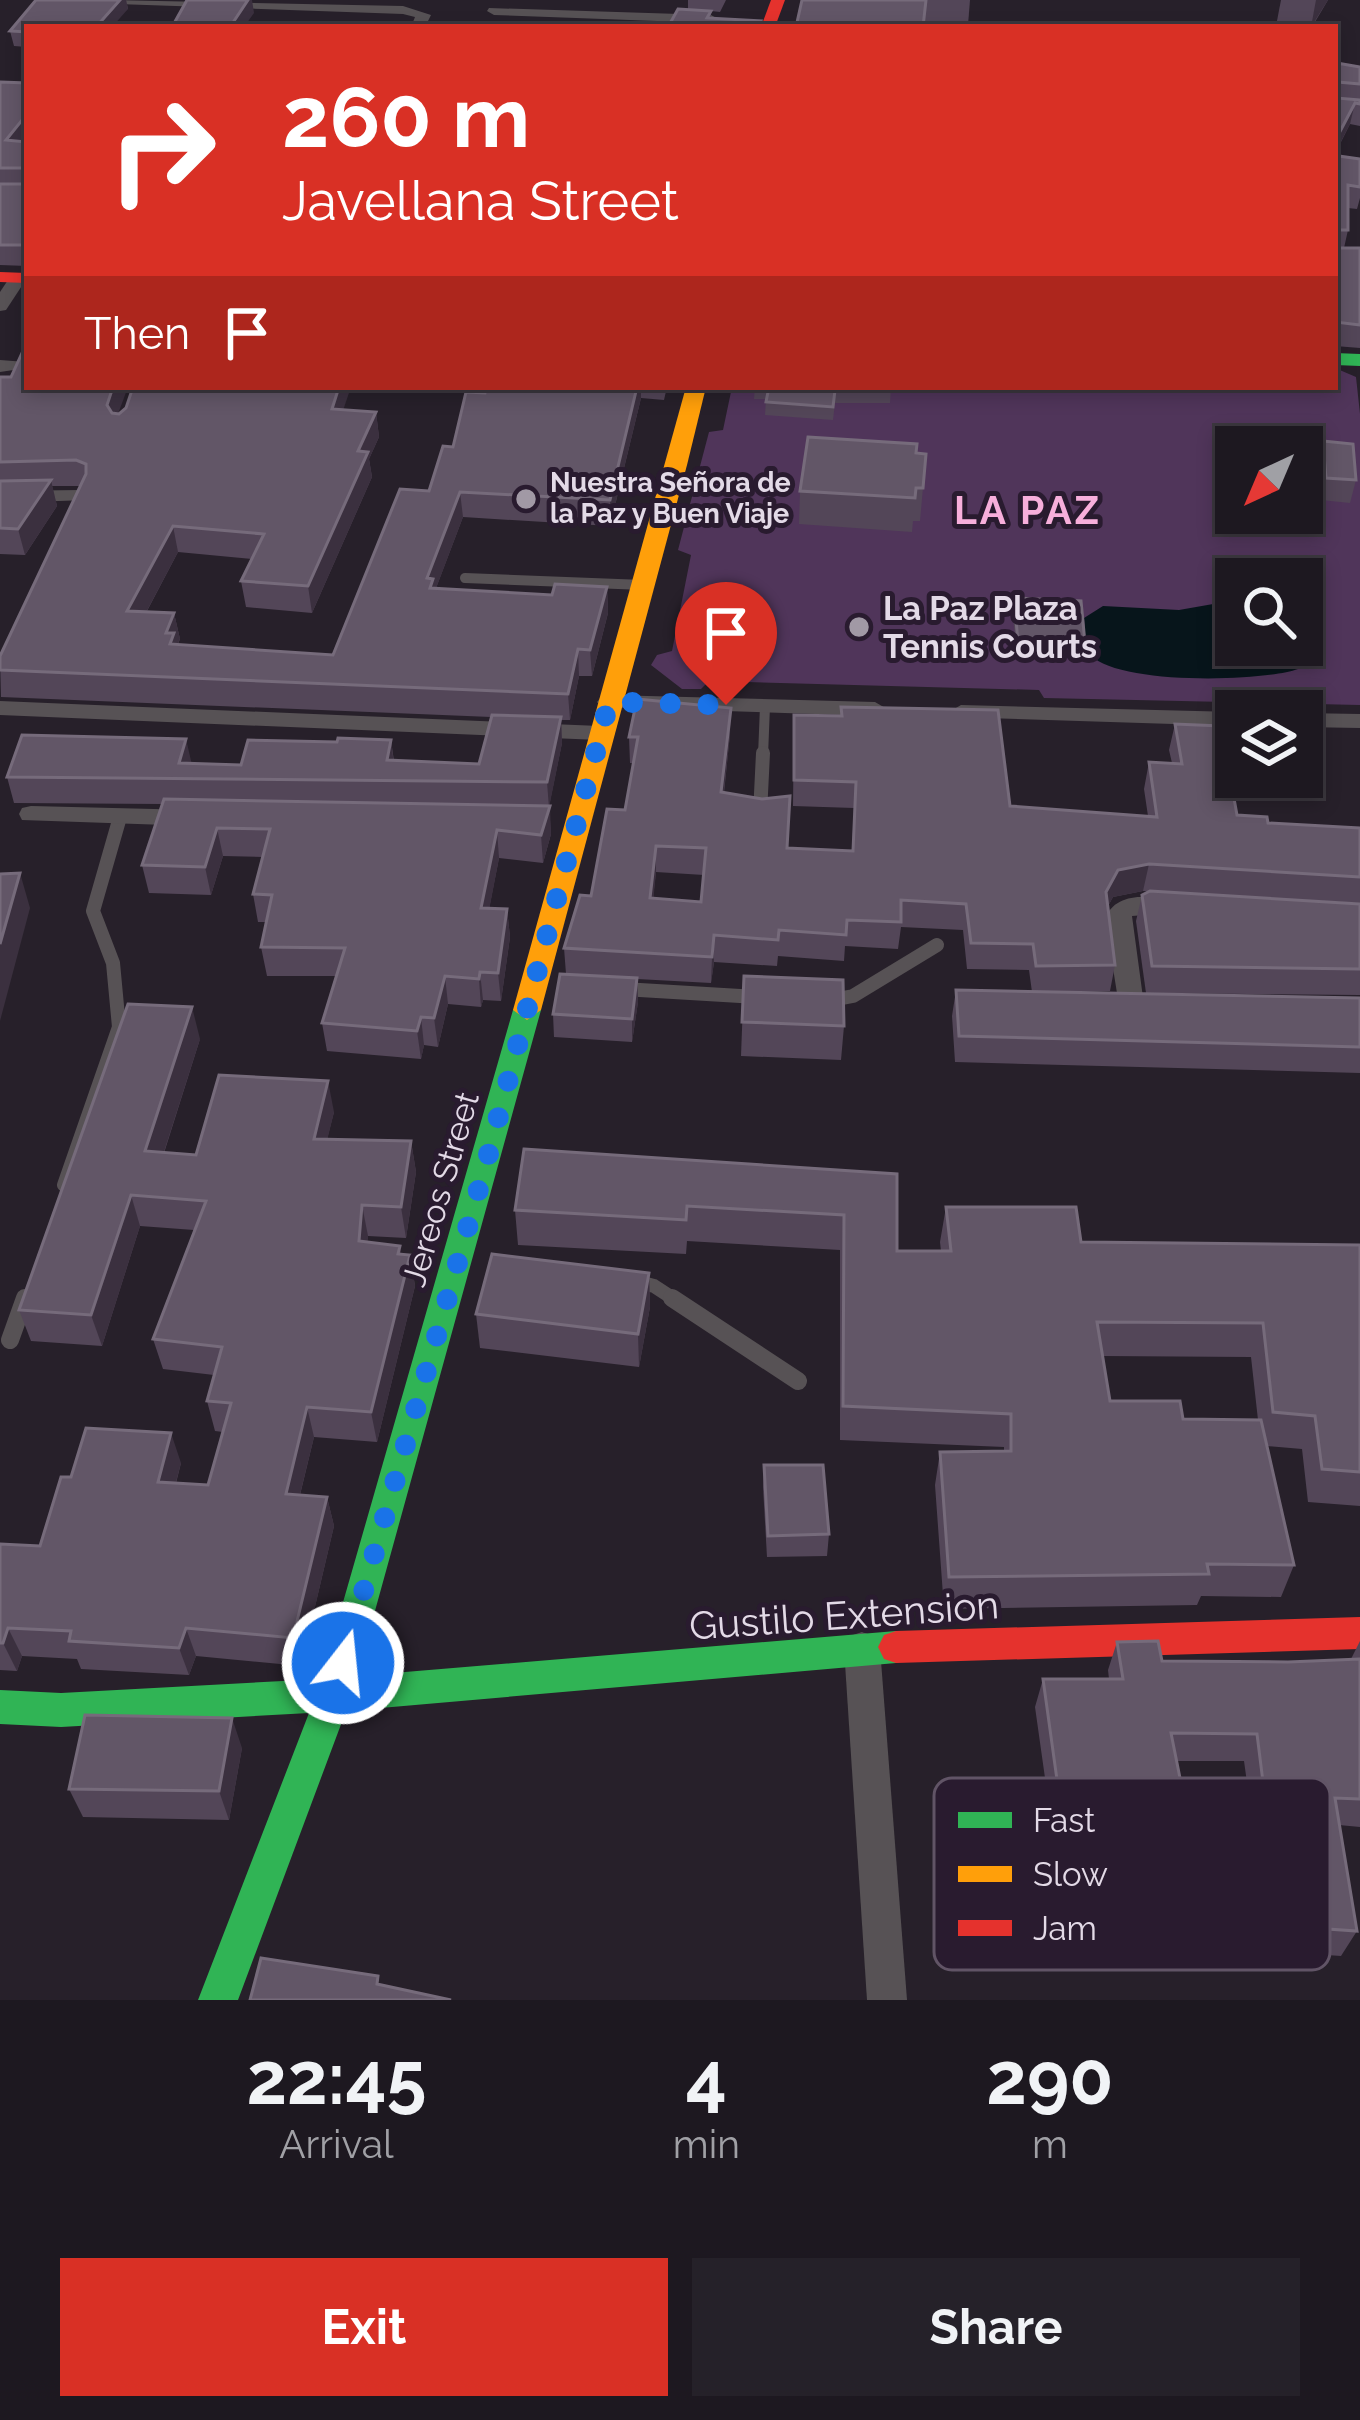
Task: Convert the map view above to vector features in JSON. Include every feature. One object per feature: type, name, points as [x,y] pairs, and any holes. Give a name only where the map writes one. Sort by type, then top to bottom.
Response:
[{"type":"street","points":[[117,0],[403,10],[424,15],[420,24]]},
{"type":"street","points":[[494,10],[726,20]]},
{"type":"street","points":[[0,306],[15,277]]},
{"type":"street","name":"Jereos Street","points":[[218,2000],[334,1695],[467,1265],[546,985],[564,821],[600,733],[695,390]]},
{"type":"street","points":[[0,497],[81,496]]},
{"type":"street","points":[[609,702],[1215,717]]},
{"type":"street","points":[[0,708],[600,733]]},
{"type":"street","points":[[1323,720],[1360,721]]},
{"type":"street","points":[[31,814],[216,818]]},
{"type":"street","points":[[1130,1005],[1118,918],[1123,908],[1144,904],[1208,908]]},
{"type":"street","name":"Gustilo Extension","points":[[0,1707],[61,1710],[334,1695],[862,1648],[1360,1633]]},
{"type":"street","points":[[862,1648],[887,2000]]},
{"type":"lane","points":[[465,578],[644,586]]},
{"type":"lane","points":[[760,814],[765,706]]},
{"type":"lane","points":[[56,1206],[119,1027],[113,963],[93,911],[120,817]]},
{"type":"lane","points":[[809,1000],[832,1002],[854,996],[937,945]]},
{"type":"lane","points":[[603,988],[764,998]]},
{"type":"lane","points":[[10,1340],[33,1273]]},
{"type":"lane","points":[[617,1280],[654,1286],[798,1381]]},
{"type":"shaded area","points":[[1338,369],[1356,377],[1360,414],[1360,705],[1323,704],[1323,690],[1215,690],[1215,702],[1044,698],[1039,690],[709,681],[701,689],[682,689],[651,665],[657,655],[672,651],[691,555],[678,550],[709,432],[723,430],[731,390],[1338,390]]},
{"type":"shaded area","points":[[1215,604],[1215,666],[1300,666],[1254,677],[1158,676],[1106,665],[1087,647],[1084,618],[1103,606],[1179,610]]},
{"type":"building","points":[[36,0],[120,0],[99,24],[24,24],[24,32],[10,31]]},
{"type":"building","points":[[187,0],[248,0],[232,24],[174,24]]},
{"type":"building","points":[[802,0],[926,0],[923,24],[797,24]]},
{"type":"building","points":[[678,9],[711,11],[707,18],[761,21],[760,24],[670,24]]},
{"type":"building","points":[[1338,63],[1360,67],[1360,84],[1338,82]]},
{"type":"building","points":[[0,82],[24,83],[24,118],[6,140],[24,142],[24,168],[0,168]]},
{"type":"building","points":[[1338,98],[1360,100],[1338,135]]},
{"type":"building","points":[[1338,155],[1360,159],[1360,187],[1348,185],[1348,230],[1338,230]]},
{"type":"building","points":[[0,184],[24,184],[24,247],[0,245]]},
{"type":"building","points":[[1338,246],[1360,248],[1360,325],[1338,322]]},
{"type":"building","points":[[24,349],[24,390],[112,390],[107,405],[112,413],[126,408],[132,390],[338,390],[332,409],[376,412],[358,451],[368,452],[308,586],[241,581],[264,534],[173,526],[127,611],[174,613],[166,633],[174,633],[170,644],[333,655],[400,489],[429,491],[443,446],[453,447],[466,392],[636,390],[610,500],[460,492],[427,578],[433,579],[430,588],[552,595],[555,584],[607,587],[590,650],[578,649],[568,694],[0,670],[0,656],[86,474],[86,464],[76,460],[0,462],[0,377],[11,377]]},
{"type":"building","points":[[768,390],[835,390],[833,407],[766,402]]},
{"type":"building","points":[[808,437],[917,444],[916,453],[926,454],[923,488],[916,488],[915,498],[800,491]]},
{"type":"building","points":[[1323,441],[1353,444],[1356,480],[1326,478]]},
{"type":"building","points":[[51,480],[18,529],[0,528],[0,481]]},
{"type":"building","points":[[1014,598],[1081,601],[1085,643],[1018,642]]},
{"type":"building","points":[[637,699],[731,708],[721,792],[762,799],[790,796],[787,848],[853,851],[856,782],[794,780],[794,715],[842,716],[841,707],[998,710],[1010,806],[1157,817],[1149,762],[1182,764],[1175,724],[1215,726],[1215,798],[1234,798],[1237,815],[1267,817],[1268,823],[1360,828],[1360,877],[1149,864],[1118,870],[1106,892],[1115,965],[1036,966],[1033,944],[971,943],[966,904],[901,900],[901,922],[847,920],[846,935],[779,930],[778,940],[714,935],[712,957],[564,948],[580,895],[591,896],[607,809],[625,810],[638,737],[629,737]],"holes":[[[656,846],[706,848],[701,902],[650,898]]]},
{"type":"building","points":[[492,715],[561,717],[547,782],[7,777],[22,735],[186,739],[179,763],[241,765],[248,740],[391,740],[387,760],[479,764]]},
{"type":"building","points":[[164,799],[550,806],[541,835],[497,830],[481,908],[507,909],[498,973],[480,972],[479,979],[445,976],[434,1018],[421,1017],[417,1031],[322,1023],[345,948],[261,947],[272,895],[253,894],[270,829],[217,828],[205,867],[142,865]]},
{"type":"building","points":[[20,873],[0,944],[0,874]]},
{"type":"building","points":[[1150,891],[1360,904],[1360,969],[1152,966],[1142,895]]},
{"type":"building","points":[[560,974],[637,978],[632,1019],[553,1014]]},
{"type":"building","points":[[744,976],[843,980],[844,1026],[742,1022]]},
{"type":"building","points":[[956,990],[1360,998],[1360,1047],[959,1036]]},
{"type":"building","points":[[128,1004],[192,1007],[145,1151],[196,1155],[219,1075],[328,1081],[314,1139],[411,1141],[401,1207],[362,1205],[359,1241],[400,1246],[398,1254],[410,1255],[371,1412],[307,1407],[286,1494],[327,1497],[293,1638],[186,1628],[179,1648],[69,1641],[71,1631],[8,1628],[0,1643],[0,1544],[40,1546],[61,1477],[71,1477],[86,1428],[171,1433],[158,1482],[208,1485],[231,1403],[207,1401],[222,1347],[153,1339],[206,1201],[131,1195],[91,1315],[19,1310]]},
{"type":"building","points":[[524,1149],[897,1174],[897,1251],[951,1251],[946,1207],[1076,1207],[1081,1242],[1360,1245],[1360,1472],[1322,1469],[1315,1416],[1273,1412],[1263,1323],[1097,1322],[1110,1401],[1180,1401],[1183,1419],[1261,1420],[1294,1565],[1207,1564],[1209,1574],[949,1577],[940,1452],[1011,1451],[1011,1414],[843,1406],[844,1215],[687,1206],[686,1220],[515,1210]]},
{"type":"building","points":[[492,1254],[649,1273],[638,1334],[476,1314]]},
{"type":"building","points":[[764,1465],[823,1465],[829,1534],[768,1536]]},
{"type":"building","points":[[1158,1641],[1162,1661],[1360,1659],[1360,1799],[1335,1798],[1357,1931],[1330,1929],[1330,1778],[1262,1778],[1257,1734],[1171,1733],[1180,1778],[1057,1778],[1043,1679],[1123,1679],[1117,1642]]},
{"type":"building","points":[[85,1715],[232,1718],[219,1791],[69,1789]]},
{"type":"building","points":[[261,1958],[378,1976],[377,1984],[451,2000],[250,2000]]},
{"type":"traffic: fast","points":[[1338,359],[1360,360]]},
{"type":"traffic: fast","points":[[218,2000],[334,1695],[527,1010]]},
{"type":"traffic: fast","points":[[0,1707],[61,1710],[334,1695],[896,1647]]},
{"type":"traffic: slow","points":[[527,1010],[695,390]]},
{"type":"traffic: jam","points":[[769,24],[778,0]]},
{"type":"traffic: jam","points":[[0,277],[24,278]]},
{"type":"traffic: jam","points":[[896,1647],[1360,1633]]},
{"type":"place","name":"Nuestra Señora de la Paz y Buen Viaje","points":[[526,499]]},
{"type":"place","name":"La Paz Plaza Tennis Courts","points":[[859,627]]},
{"type":"district","name":"LA PAZ","points":[[1028,510]]},
{"type":"route","points":[[343,1663],[487,1160],[609,702],[726,705]]}]
